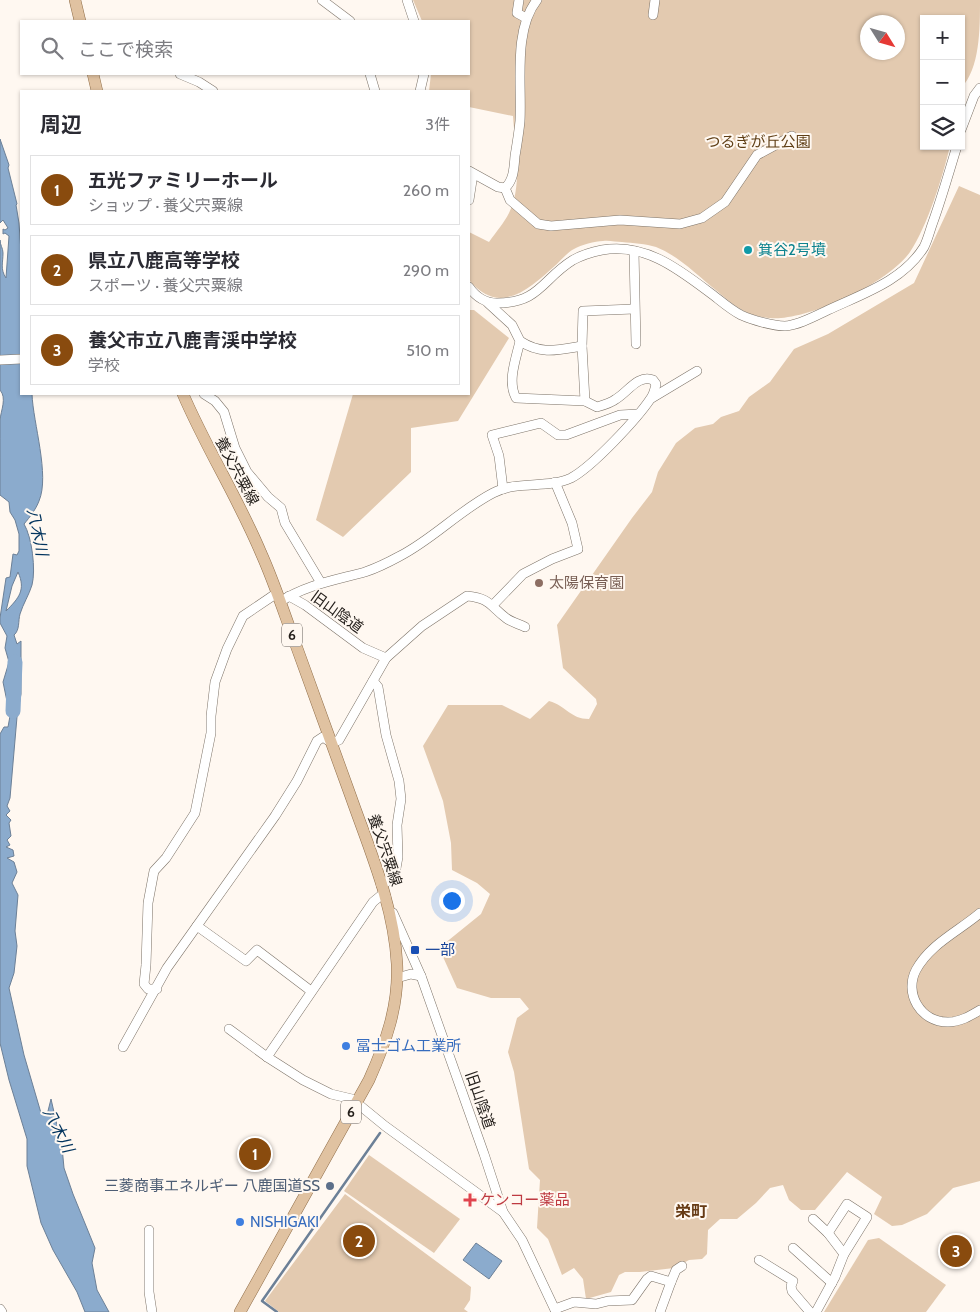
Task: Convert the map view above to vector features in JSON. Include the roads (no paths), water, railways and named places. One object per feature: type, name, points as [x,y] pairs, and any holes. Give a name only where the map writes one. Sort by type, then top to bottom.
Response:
[{"type":"main road","points":[[75,0],[80,20]]},
{"type":"main road","points":[[93,75],[97,90]]},
{"type":"main road","name":"養父宍粟線","points":[[182,395],[206,446],[251,530],[282,597],[383,889],[393,932],[397,978],[392,1020],[383,1048],[369,1080],[240,1312]]},
{"type":"street","points":[[322,0],[349,20]]},
{"type":"street","points":[[407,0],[414,20]]},
{"type":"street","points":[[519,0],[517,13],[526,18]]},
{"type":"street","points":[[505,188],[510,184],[520,122],[522,42],[526,18],[537,0]]},
{"type":"street","points":[[653,15],[654,0]]},
{"type":"street","points":[[182,75],[211,90]]},
{"type":"street","points":[[370,75],[375,90]]},
{"type":"street","points":[[420,90],[424,75]]},
{"type":"street","points":[[965,120],[974,96],[980,88]]},
{"type":"street","points":[[505,188],[510,200],[538,224],[551,226],[620,220],[680,224],[702,218],[725,202],[757,156],[792,136]]},
{"type":"street","points":[[488,303],[519,301],[535,294],[573,260],[588,254],[604,250],[634,251],[647,254],[680,270],[734,311],[744,316],[786,326],[811,319],[889,280],[914,260],[925,245],[940,204],[956,150]]},
{"type":"street","points":[[470,186],[471,172],[505,188]]},
{"type":"street","points":[[634,251],[636,344]]},
{"type":"street","points":[[470,288],[474,294],[488,303],[512,325],[520,341],[531,349],[549,351],[582,346]]},
{"type":"street","points":[[585,401],[582,346],[583,311],[634,308]]},
{"type":"street","points":[[520,341],[513,368],[512,390],[516,398],[585,401],[598,407],[618,399],[639,380],[648,378],[654,380],[656,384],[652,398]]},
{"type":"street","points":[[0,360],[20,359]]},
{"type":"street","points":[[321,583],[368,571],[401,556],[438,532],[470,507],[495,492],[520,485],[555,482],[571,478],[597,458],[652,398],[697,371]]},
{"type":"street","name":"旧山陰道","points":[[206,395],[215,401],[224,412],[235,448],[247,472],[268,497],[281,508],[285,523],[321,583],[282,597]]},
{"type":"street","points":[[503,489],[499,456],[492,434],[541,423],[558,435],[566,435],[620,415],[638,414]]},
{"type":"street","points":[[493,605],[524,574],[552,559],[578,549],[572,523],[555,482]]},
{"type":"street","points":[[123,1047],[167,968],[275,816],[317,741],[323,737],[332,743],[339,740],[386,658],[422,626],[468,596],[479,597],[493,605],[506,619],[525,627]]},
{"type":"street","points":[[157,989],[148,990],[144,984],[148,903],[154,871],[166,858],[195,813],[210,733],[215,682],[227,649],[243,616],[282,597]]},
{"type":"street","name":"旧山陰道","points":[[282,597],[305,605],[362,648],[386,658]]},
{"type":"street","points":[[267,1057],[373,902],[395,874],[398,857],[397,825],[401,799],[400,781],[386,735],[378,687],[373,681]]},
{"type":"street","name":"旧山陰道","points":[[383,889],[421,976],[503,1212],[522,1240],[556,1310]]},
{"type":"street","points":[[980,913],[932,949],[923,960],[912,980],[912,991],[914,1001],[920,1009],[938,1021],[959,1021],[980,1010]]},
{"type":"street","points":[[197,926],[246,960],[257,950],[311,992]]},
{"type":"street","points":[[397,978],[412,974],[421,976]]},
{"type":"street","points":[[229,1029],[303,1080],[331,1094],[352,1100],[503,1212]]},
{"type":"street","points":[[816,1312],[832,1283],[844,1254],[867,1217],[847,1204],[828,1233]]},
{"type":"street","points":[[814,1219],[828,1233],[844,1254]]},
{"type":"street","points":[[149,1230],[149,1292],[152,1312]]},
{"type":"street","points":[[794,1248],[832,1283]]},
{"type":"street","points":[[759,1260],[793,1281],[792,1291],[810,1312]]},
{"type":"street","points":[[660,1312],[676,1270],[682,1266]]},
{"type":"street","points":[[556,1310],[574,1302],[596,1304],[608,1301],[632,1300],[651,1276],[671,1282]]},
{"type":"water","points":[[0,139],[9,165],[19,223],[20,395],[32,395],[43,477],[39,501],[33,513],[24,524],[31,545],[33,579],[31,589],[20,614],[17,631],[14,635],[17,644],[21,641],[21,694],[17,717],[10,798],[7,806],[10,811],[6,815],[11,820],[9,823],[11,836],[7,840],[10,845],[6,847],[13,850],[14,856],[7,858],[14,862],[17,872],[12,883],[18,895],[15,931],[17,946],[14,973],[9,988],[24,1055],[41,1113],[47,1115],[51,1099],[62,1147],[64,1168],[95,1248],[92,1263],[97,1290],[109,1312],[85,1312],[77,1292],[53,1250],[41,1223],[27,1166],[27,1139],[0,1043],[0,734],[4,727],[8,727],[10,716],[3,682],[9,662],[5,648],[7,636],[0,623],[0,618],[6,578],[10,577],[13,554],[17,555],[19,551],[19,534],[15,520],[10,512],[9,502],[0,495],[0,420],[3,397],[0,390],[0,243],[3,251],[2,269],[6,278],[9,236],[5,233],[3,234],[3,229],[8,228],[3,220],[0,223]],"holes":[[[18,572],[21,589],[18,598],[6,611],[12,586]]]},
{"type":"water","points":[[476,1243],[502,1261],[489,1279],[463,1260]]},
{"type":"waterway","name":"八木川","points":[[13,711],[15,662]]},
{"type":"waterway","points":[[277,1312],[262,1301],[380,1133]]},
{"type":"place","name":"箕谷2号墳","points":[[748,250]]},
{"type":"place","name":"太陽保育園","points":[[539,583]]},
{"type":"place","name":"一部","points":[[415,950]]},
{"type":"place","name":"冨士ゴム工業所","points":[[346,1046]]},
{"type":"place","name":"五光ファミリーホール","points":[[255,1154]]},
{"type":"place","name":"三菱商事エネルギー 八鹿国道SS","points":[[330,1186]]},
{"type":"place","name":"ケンコー薬品","points":[[470,1200]]},
{"type":"place","name":"NISHIGAKI","points":[[240,1222]]},
{"type":"place","name":"県立八鹿高等学校","points":[[359,1241]]},
{"type":"place","name":"養父市立八鹿青渓中学校","points":[[956,1251]]},
{"type":"district","name":"栄町","points":[[691,1211]]},
{"type":"park label","name":"つるぎが丘公園","points":[[758,142]]}]
